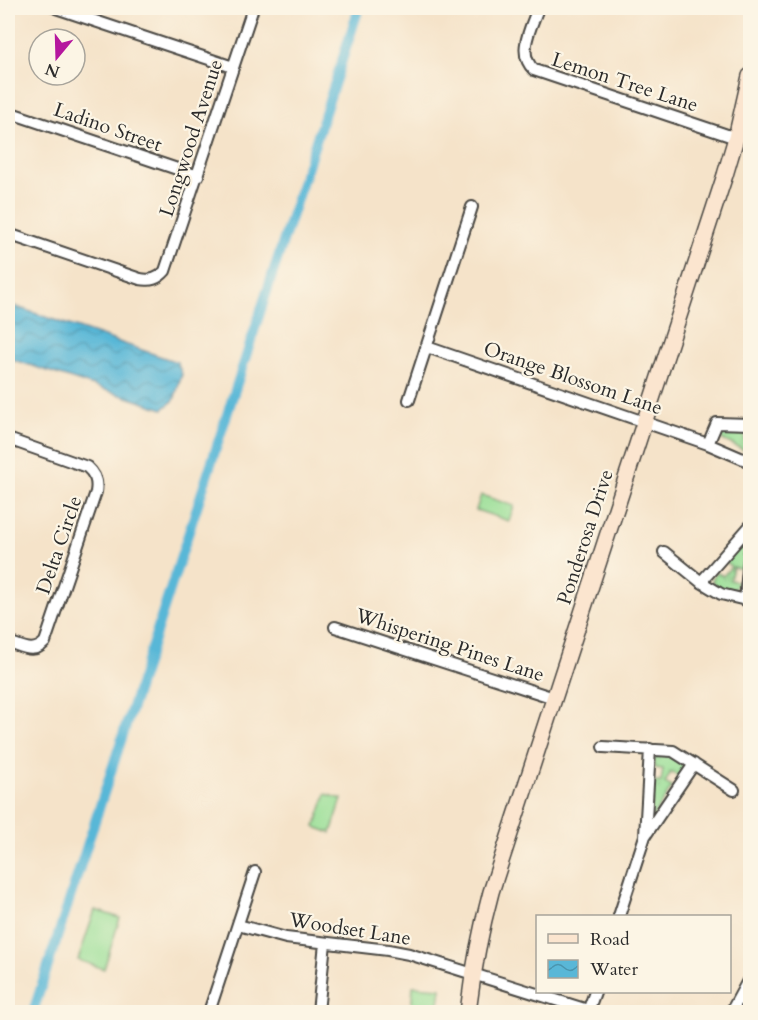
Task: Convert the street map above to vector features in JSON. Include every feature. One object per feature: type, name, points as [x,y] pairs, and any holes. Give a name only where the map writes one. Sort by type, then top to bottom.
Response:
[{"type":"street","points":[[56,8],[233,67]]},
{"type":"street","name":"Longwood Avenue","points":[[8,234],[147,281],[159,277],[165,271],[253,8]]},
{"type":"street","name":"Lemon Tree Lane","points":[[538,8],[524,52],[529,65],[534,70],[736,138]]},
{"type":"street","name":"Ponderosa Drive","points":[[468,1012],[472,975],[491,892],[736,138],[750,76]]},
{"type":"street","name":"Ladino Street","points":[[8,112],[198,176]]},
{"type":"street","points":[[409,400],[472,207]]},
{"type":"street","name":"Orange Blossom Lane","points":[[427,347],[708,444],[750,462]]},
{"type":"street","points":[[708,444],[717,423],[750,424]]},
{"type":"street","name":"Delta Circle","points":[[8,439],[87,466],[93,472],[97,485],[45,642],[34,650],[8,642]]},
{"type":"street","points":[[700,582],[750,526]]},
{"type":"street","points":[[664,552],[700,582],[721,594],[748,601],[750,549]]},
{"type":"street","name":"Whispering Pines Lane","points":[[335,627],[554,698]]},
{"type":"street","points":[[603,747],[673,751],[734,790]]},
{"type":"street","points":[[619,915],[645,836],[650,749]]},
{"type":"street","points":[[645,836],[694,764]]},
{"type":"street","points":[[209,1012],[255,872]]},
{"type":"street","name":"Woodset Lane","points":[[238,925],[286,938],[409,954],[591,1012]]},
{"type":"street","points":[[318,1012],[325,943]]},
{"type":"street","points":[[732,1012],[750,977]]},
{"type":"street","points":[[591,1012],[594,993]]},
{"type":"green space","points":[[730,428],[745,430],[744,440],[750,441],[750,453],[721,438],[721,430]]},
{"type":"green space","points":[[481,495],[514,506],[509,521],[476,510]]},
{"type":"green space","points":[[740,544],[746,548],[741,569],[733,567],[730,580],[738,582],[735,588],[730,592],[716,589],[712,580],[716,572],[723,576],[731,567],[726,561]]},
{"type":"green space","points":[[660,754],[681,760],[685,769],[679,777],[671,772],[665,783],[672,787],[651,820],[653,782],[661,782],[663,769],[654,768],[654,757]]},
{"type":"green space","points":[[326,794],[342,799],[331,833],[315,827]]},
{"type":"green space","points":[[95,910],[120,918],[104,969],[78,960]]},
{"type":"green space","points":[[413,986],[441,988],[438,1012],[411,1012]]},
{"type":"water","points":[[8,304],[177,362],[182,374],[174,400],[163,409],[8,358]]},
{"type":"waterway","points":[[33,1012],[359,8]]}]
